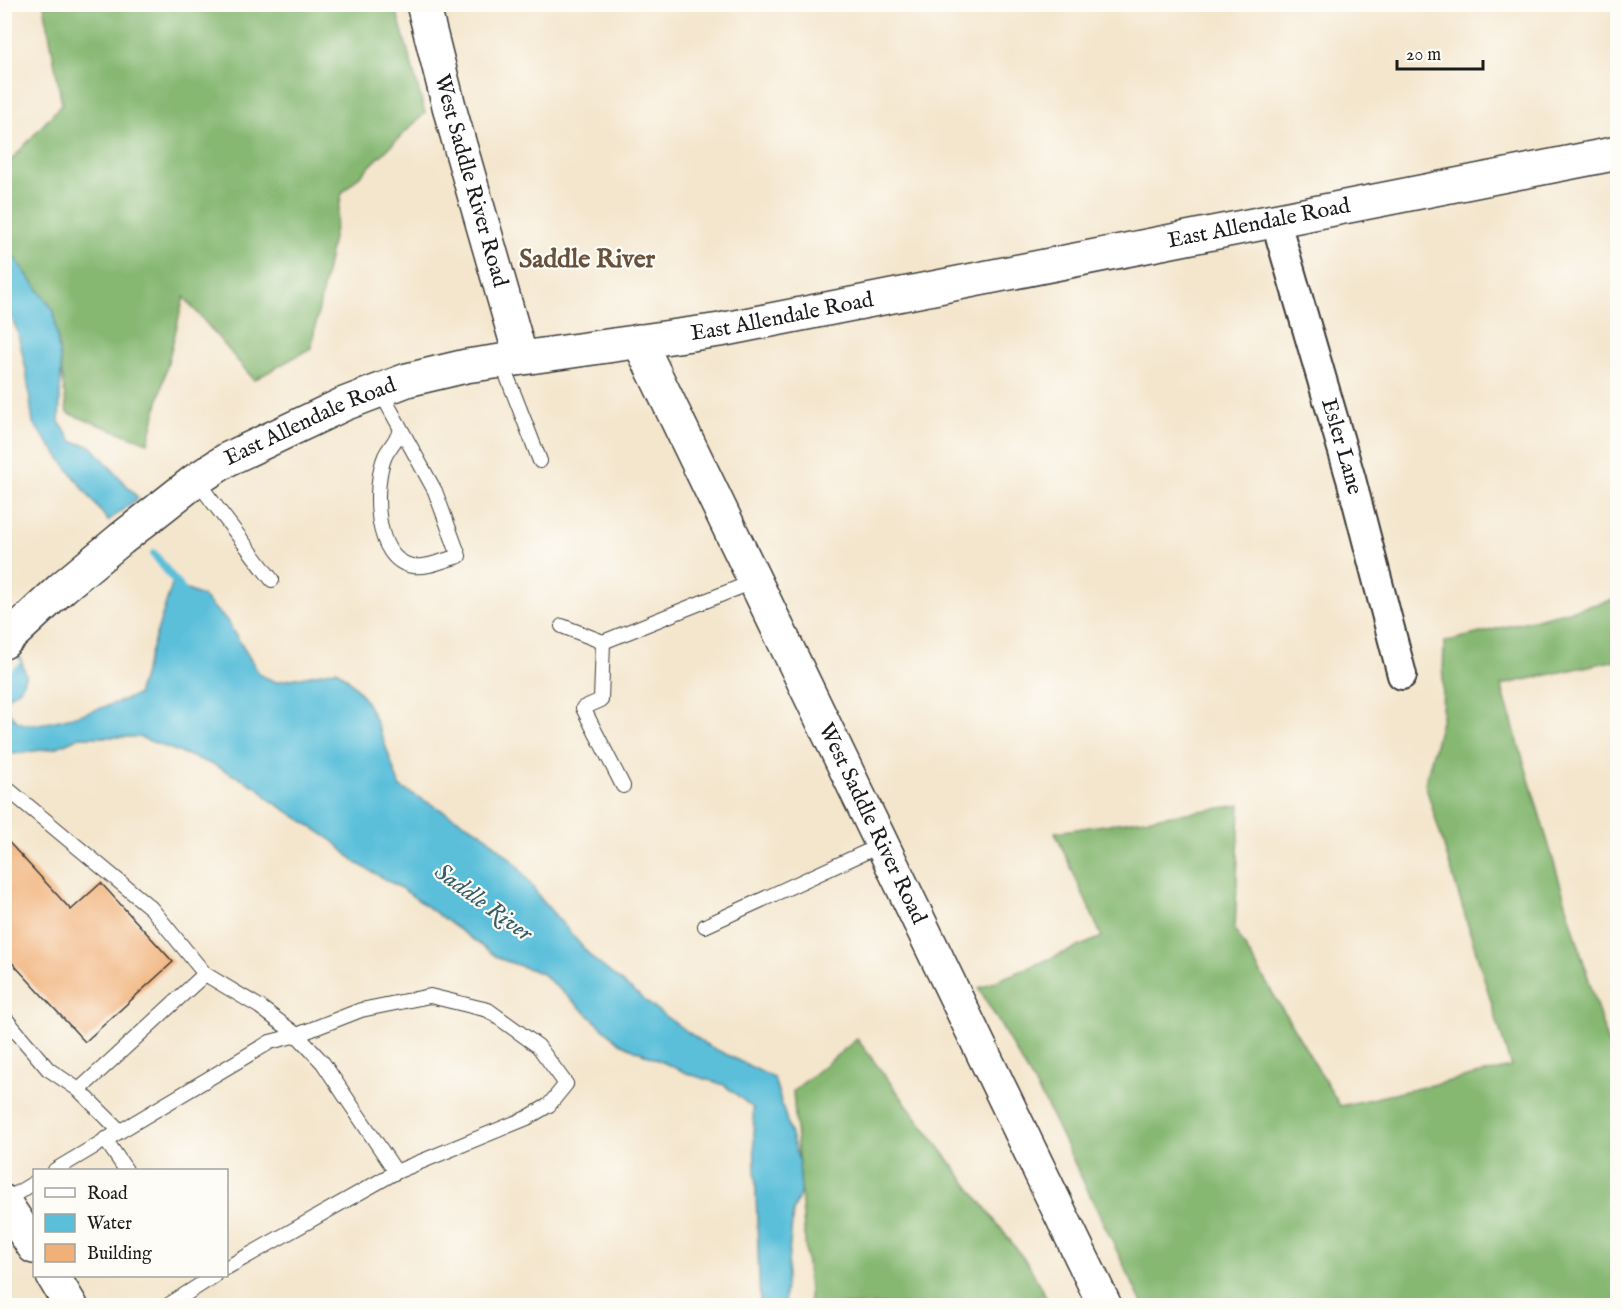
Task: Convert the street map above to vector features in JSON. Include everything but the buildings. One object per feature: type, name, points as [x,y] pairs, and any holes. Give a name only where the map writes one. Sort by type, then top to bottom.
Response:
[{"type":"main road","name":"West Saddle River Road","points":[[423,4],[511,359]]},
{"type":"main road","name":"East Allendale Road","points":[[10,637],[78,574],[196,480],[266,439],[379,389],[434,373],[511,359],[720,330],[1617,153]]},
{"type":"main road","name":"West Saddle River Road","points":[[639,341],[1105,1305]]},
{"type":"main road","points":[[4,1202],[33,1246]]},
{"type":"main road","points":[[54,1277],[71,1305]]},
{"type":"street","name":"Esler Lane","points":[[1275,219],[1351,479],[1402,675]]},
{"type":"lane","points":[[511,359],[540,461]]},
{"type":"lane","points":[[379,389],[400,432],[435,491],[459,556],[424,567],[412,567],[400,562],[391,554],[384,541],[380,520],[381,472],[385,456],[400,432]]},
{"type":"lane","points":[[196,480],[272,580]]},
{"type":"lane","points":[[562,626],[603,642],[755,582]]},
{"type":"lane","points":[[603,642],[601,700],[583,708],[623,786]]},
{"type":"lane","points":[[4,786],[151,908],[205,974],[260,1007],[297,1035],[323,1063],[396,1172]]},
{"type":"lane","points":[[705,926],[881,845]]},
{"type":"lane","points":[[79,1090],[205,974]]},
{"type":"lane","points":[[57,1169],[270,1042],[297,1035],[361,1010],[430,996],[488,1010],[538,1046],[566,1084],[549,1105],[527,1118],[396,1172],[228,1267]]},
{"type":"lane","points":[[4,1017],[48,1069],[79,1090],[120,1131]]},
{"type":"lane","points":[[105,1139],[125,1169]]},
{"type":"lane","points":[[4,1202],[33,1184]]},
{"type":"lane","points":[[166,1305],[199,1280]]},
{"type":"green space","points":[[44,5],[395,5],[425,113],[342,193],[311,348],[254,380],[184,297],[148,443],[67,413],[54,311],[5,245],[4,168],[62,104]]},
{"type":"green space","points":[[1617,599],[1617,660],[1501,685],[1608,1044],[1617,1042],[1617,1305],[1143,1305],[1046,1104],[979,988],[1102,937],[1055,832],[1240,805],[1235,930],[1340,1106],[1511,1067],[1425,784],[1442,717],[1444,642]]},
{"type":"green space","points":[[857,1039],[1030,1267],[1050,1305],[810,1305],[793,1091]]},
{"type":"water","points":[[5,245],[54,311],[61,369],[59,422],[73,442],[91,446],[138,498],[108,521],[33,423],[26,369],[17,330],[5,304]]},
{"type":"water","points":[[172,584],[202,596],[227,621],[260,675],[276,682],[336,670],[349,680],[360,693],[377,723],[400,787],[481,832],[516,864],[541,899],[593,959],[662,1014],[707,1045],[774,1078],[799,1162],[801,1191],[793,1212],[784,1305],[760,1305],[753,1108],[724,1085],[689,1074],[620,1043],[541,973],[500,959],[401,888],[356,863],[332,840],[270,800],[259,788],[214,765],[139,737],[80,737],[55,748],[13,754],[5,749],[5,702],[17,721],[26,724],[40,724],[76,716],[137,695]]},
{"type":"water","points":[[5,627],[14,640],[26,675],[20,689],[5,699]]},
{"type":"pier","points":[[4,640],[21,662],[4,675]]},
{"type":"waterway","points":[[154,554],[185,594]]},
{"type":"district","name":"Saddle River","points":[[587,259]]}]
